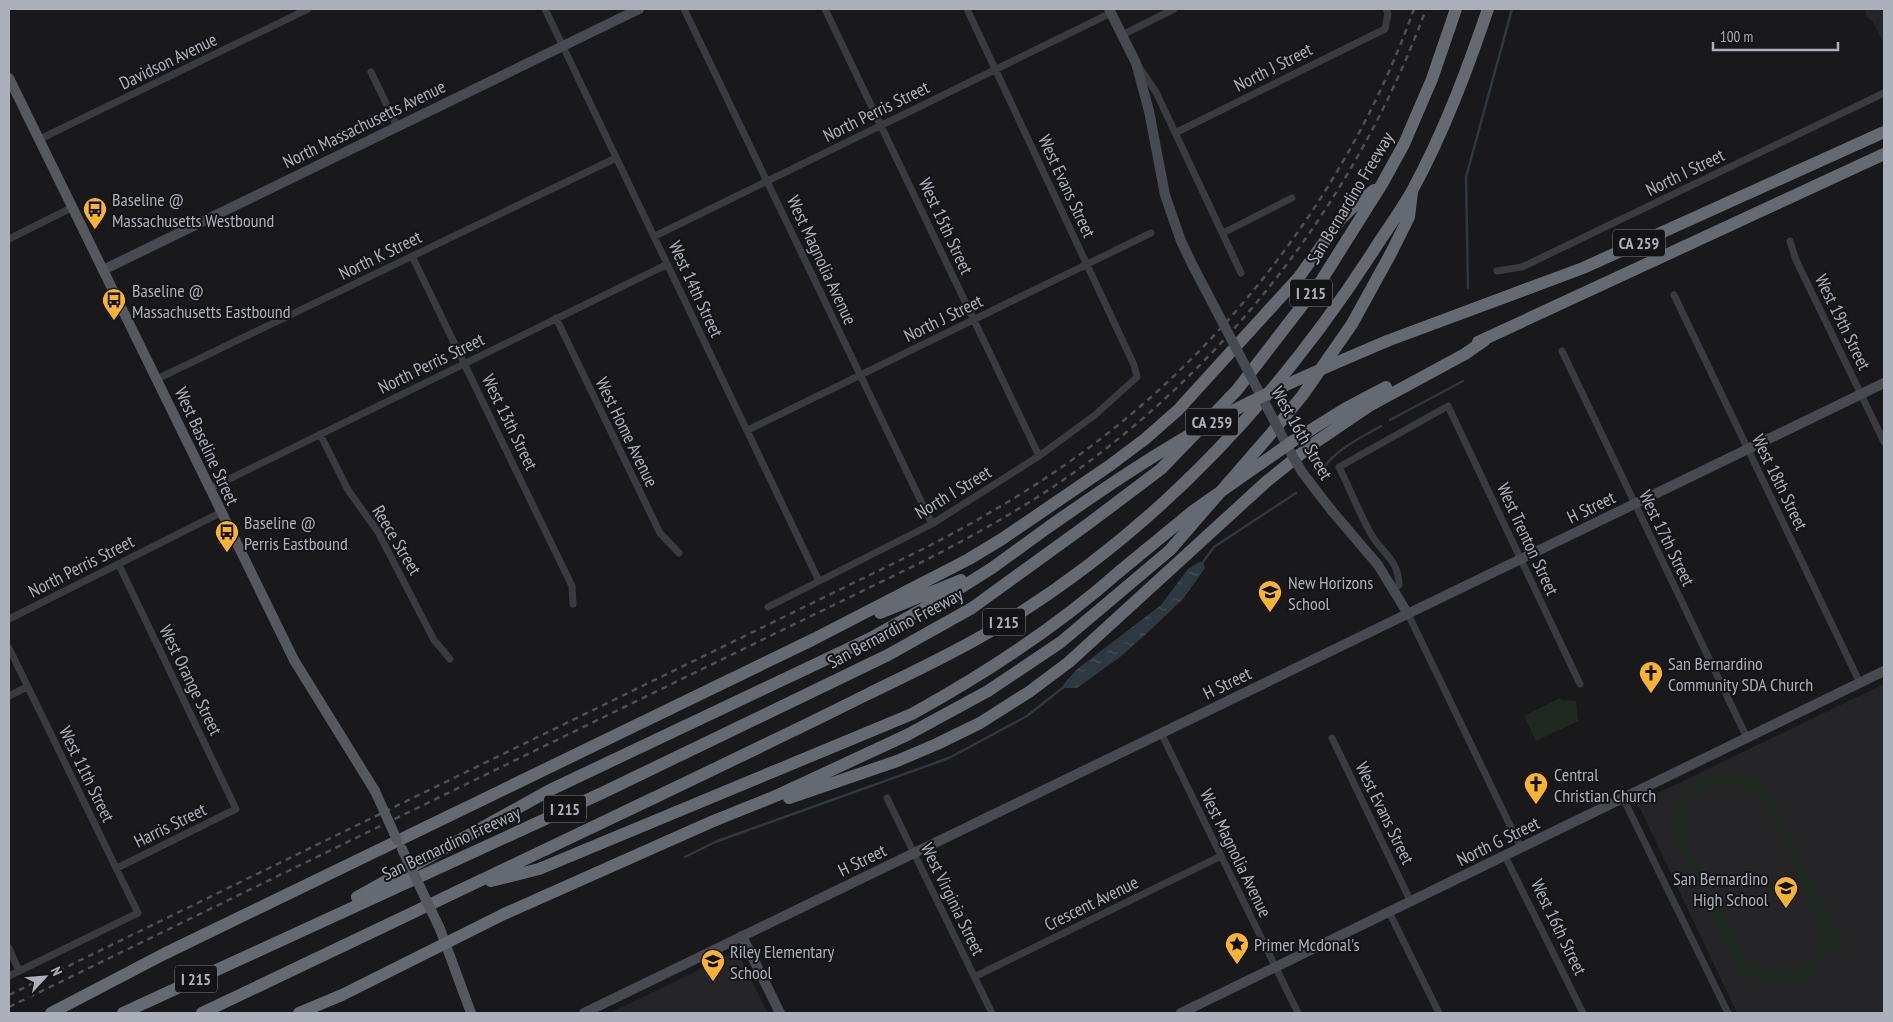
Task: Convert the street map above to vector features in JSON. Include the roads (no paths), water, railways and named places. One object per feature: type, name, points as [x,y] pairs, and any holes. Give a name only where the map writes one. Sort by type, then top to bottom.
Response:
[{"type":"highway","name":"San Bernardino Freeway","points":[[123,1013],[602,793],[888,655],[972,608],[1095,519],[1161,469],[1237,390],[1321,281],[1382,184],[1404,144],[1432,79],[1456,9]]},
{"type":"highway","name":"I 215","points":[[202,1013],[794,731],[924,667],[989,632],[1106,551],[1162,503],[1228,439],[1266,397],[1306,348],[1412,190],[1437,140],[1488,9]]},
{"type":"highway","name":"CA 259","points":[[992,568],[1119,478],[1214,420],[1295,381],[1387,341],[1583,268],[1884,132]]},
{"type":"highway","name":"CA 259","points":[[1485,340],[1884,154]]},
{"type":"highway","points":[[1827,181],[1884,163]]},
{"type":"highway","points":[[51,1013],[134,969],[397,840],[814,639],[987,548],[1070,494],[1145,439],[1178,410],[1299,277],[1340,220],[1356,204],[1382,184]]},
{"type":"highway","points":[[299,1013],[556,890],[711,822],[778,795],[907,735],[988,691],[1061,642],[1170,550],[1302,396],[1352,324],[1409,218],[1412,190]]},
{"type":"highway","points":[[778,795],[786,799],[921,751],[980,723],[1029,692],[1069,662],[1266,482],[1313,444],[1369,406],[1468,352],[1485,340]]},
{"type":"highway","points":[[466,886],[539,869],[912,714],[970,681],[1042,634],[1193,511],[1294,441],[1346,408],[1429,364],[1462,347],[1485,340]]},
{"type":"highway","points":[[814,639],[992,568]]},
{"type":"highway","points":[[269,946],[550,790],[871,638],[939,601],[992,568]]},
{"type":"main road","name":"West Baseline Street","points":[[9,78],[157,379],[220,513],[294,660],[375,791],[440,929],[471,1013]]},
{"type":"street","name":"Davidson Avenue","points":[[40,139],[308,9]]},
{"type":"street","name":"West 14th Street","points":[[545,9],[654,236],[666,265],[820,581]]},
{"type":"street","name":"North Massachusetts Avenue","points":[[103,270],[639,9]]},
{"type":"street","name":"West Magnolia Avenue","points":[[684,9],[932,524]]},
{"type":"street","name":"West 15th Street","points":[[825,9],[882,124],[1039,456]]},
{"type":"street","name":"West Evans Street","points":[[967,9],[1134,365],[1137,377]]},
{"type":"street","points":[[1122,35],[1174,9]]},
{"type":"street","name":"North J Street","points":[[1176,133],[1384,29],[1388,13],[1386,9]]},
{"type":"street","name":"North Perris Street","points":[[654,236],[1110,11]]},
{"type":"street","name":"West 16th Street","points":[[1110,11],[1136,63],[1156,92],[1241,273]]},
{"type":"street","name":"West 16th Street","points":[[1136,63],[1149,111],[1165,195],[1181,241],[1193,266],[1302,472],[1378,565],[1408,614],[1521,848]]},
{"type":"street","points":[[371,72],[397,126]]},
{"type":"street","name":"North I Street","points":[[1496,271],[1522,267],[1884,93]]},
{"type":"street","name":"North K Street","points":[[157,379],[616,158]]},
{"type":"street","points":[[1223,233],[1292,198]]},
{"type":"street","points":[[9,239],[72,207]]},
{"type":"street","name":"North J Street","points":[[748,430],[1151,232]]},
{"type":"street","name":"West 19th Street","points":[[1790,240],[1796,260],[1884,442]]},
{"type":"street","name":"West 13th Street","points":[[412,256],[572,586],[573,604]]},
{"type":"street","name":"North Perris Street","points":[[209,488],[666,265]]},
{"type":"street","name":"West 18th Street","points":[[1674,295],[1860,683]]},
{"type":"street","name":"West Home Avenue","points":[[556,318],[660,534],[679,553]]},
{"type":"street","name":"West 17th Street","points":[[1562,350],[1747,738]]},
{"type":"street","name":"North I Street","points":[[768,607],[932,524],[1039,456],[1095,415],[1137,377]]},
{"type":"street","name":"H Street","points":[[584,1013],[1884,384]]},
{"type":"street","name":"West Trenton Street","points":[[1394,590],[1399,585],[1394,566],[1384,550],[1372,537],[1339,467],[1448,406],[1580,684]]},
{"type":"street","name":"Reece Street","points":[[320,434],[348,490],[378,532],[434,640],[450,659]]},
{"type":"street","name":"North Perris Street","points":[[9,619],[220,513]]},
{"type":"street","name":"West Orange Street","points":[[119,564],[236,809]]},
{"type":"street","name":"West 11th Street","points":[[9,648],[138,913],[19,971]]},
{"type":"street","name":"North G Street","points":[[1181,1013],[1884,671]]},
{"type":"street","points":[[9,696],[27,687]]},
{"type":"street","name":"West Magnolia Avenue","points":[[1161,734],[1298,1013]]},
{"type":"street","name":"West Evans Street","points":[[1332,738],[1410,902]]},
{"type":"street","name":"West Virginia Street","points":[[887,798],[992,1013]]},
{"type":"street","points":[[1623,798],[1728,1013]]},
{"type":"street","name":"Harris Street","points":[[117,868],[236,809]]},
{"type":"street","name":"Crescent Avenue","points":[[974,977],[1221,856]]},
{"type":"street","name":"West 16th Street","points":[[1505,856],[1583,1013]]},
{"type":"street","points":[[1389,912],[1439,1013]]},
{"type":"street","points":[[742,936],[780,1013]]},
{"type":"street","points":[[9,948],[19,971],[9,976]]},
{"type":"water","points":[[1199,562],[1203,562],[1205,568],[1183,599],[1145,635],[1120,657],[1077,688],[1066,688],[1063,685],[1076,670],[1161,605],[1188,569]]},
{"type":"waterway","points":[[1468,288],[1466,177],[1512,9]]},
{"type":"waterway","points":[[1390,420],[1463,381]]},
{"type":"waterway","points":[[1322,470],[1341,450],[1381,426]]},
{"type":"waterway","points":[[1203,562],[1214,547],[1296,493]]},
{"type":"waterway","points":[[685,857],[715,842],[949,758],[1027,716],[1065,686]]},
{"type":"railway","points":[[9,995],[921,550],[1002,506],[1079,455],[1134,411],[1187,364],[1235,312],[1280,257],[1320,198],[1356,137],[1388,74],[1414,9]]},
{"type":"railway","points":[[9,1007],[926,560],[1008,515],[1068,477],[1143,418],[1196,369],[1245,317],[1290,261],[1330,202],[1367,140],[1399,76],[1426,9]]},
{"type":"place","name":"Baseline @ Massachusetts Westbound","points":[[95,230]]},
{"type":"place","name":"Baseline @ Massachusetts Eastbound","points":[[114,321]]},
{"type":"place","name":"Baseline @ Perris Eastbound","points":[[227,553]]},
{"type":"place","name":"New Horizons School","points":[[1270,613]]},
{"type":"place","name":"San Bernardino Community SDA Church","points":[[1651,694]]},
{"type":"place","name":"Central Christian Church","points":[[1536,805]]},
{"type":"place","name":"San Bernardino High School","points":[[1786,909]]},
{"type":"place","name":"Primer Mcdonal's","points":[[1237,965]]},
{"type":"place","name":"Riley Elementary School","points":[[713,982]]}]
